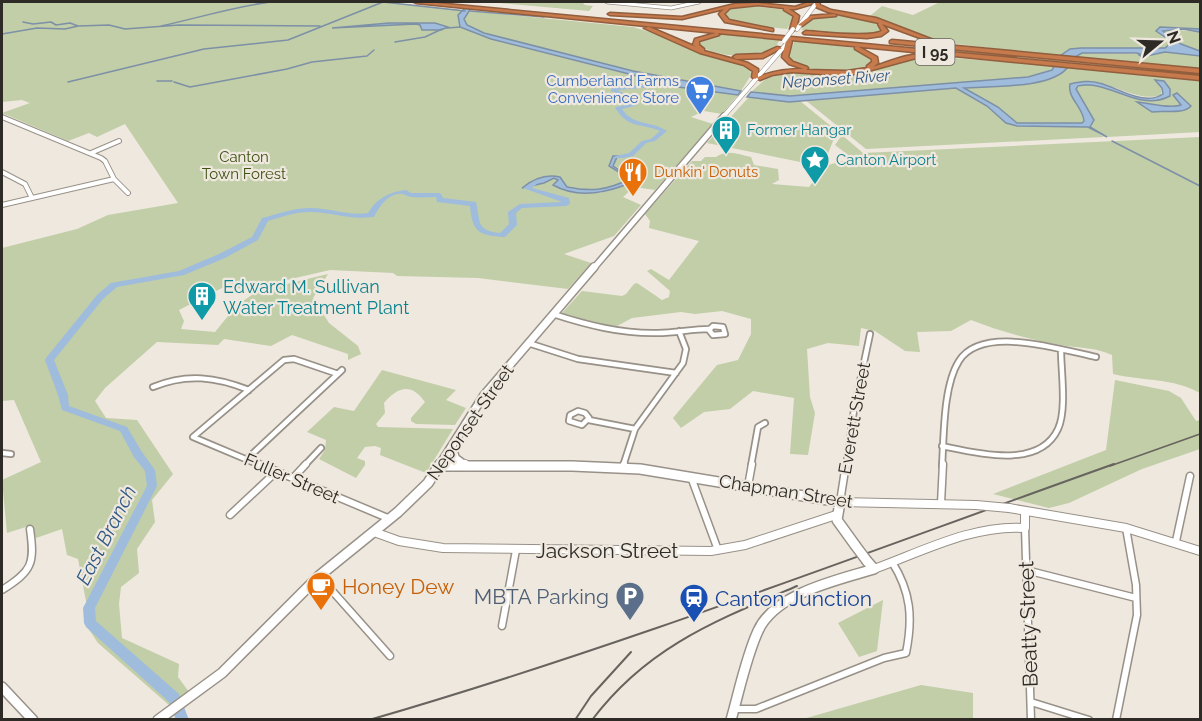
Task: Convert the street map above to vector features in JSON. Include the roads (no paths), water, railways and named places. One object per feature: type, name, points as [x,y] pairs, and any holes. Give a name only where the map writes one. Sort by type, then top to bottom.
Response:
[{"type":"highway","name":"I 95","points":[[416,2],[463,6],[483,2],[1200,71]]},
{"type":"highway","points":[[610,14],[682,18],[735,5],[756,4],[796,8],[815,2],[825,10],[871,18],[930,40],[997,52]]},
{"type":"highway","name":"I 95","points":[[476,4],[786,40],[820,41],[1200,78]]},
{"type":"highway","points":[[771,30],[732,23],[723,19],[721,13],[737,6],[778,8],[797,15],[797,28]]},
{"type":"highway","points":[[797,28],[814,17],[842,15],[873,21],[882,25],[886,30],[881,34],[867,36],[806,33]]},
{"type":"highway","points":[[585,18],[657,31],[702,52],[750,65],[756,70],[758,77],[788,70],[836,74],[858,72],[925,54],[993,58]]},
{"type":"highway","points":[[779,48],[760,56],[735,57],[708,52],[699,48],[696,43],[701,37],[719,34],[786,40],[785,57],[790,63],[803,68],[826,71],[868,68],[876,62],[874,56],[866,51],[820,41]]},
{"type":"main road","name":"Neponset Street","points":[[797,28],[815,2]]},
{"type":"main road","name":"Neponset Street","points":[[758,77],[815,2]]},
{"type":"main road","name":"Neponset Street","points":[[162,717],[222,673],[319,576],[390,519],[428,483],[484,394],[747,90],[786,40]]},
{"type":"main road","name":"Chapman Street","points":[[440,466],[623,468],[691,476],[840,502]]},
{"type":"main road","points":[[732,720],[758,630],[772,611],[785,601],[870,565],[837,520],[836,514],[840,502]]},
{"type":"main road","points":[[2,687],[33,720]]},
{"type":"street","points":[[607,2],[675,8],[699,2]]},
{"type":"street","points":[[2,118],[91,153],[105,161],[114,178],[128,193]]},
{"type":"street","points":[[91,153],[119,141]]},
{"type":"street","points":[[2,172],[29,187],[32,198]]},
{"type":"street","points":[[2,205],[114,178]]},
{"type":"street","points":[[553,314],[606,329],[650,333],[709,328]]},
{"type":"street","points":[[623,468],[635,429],[686,357],[679,331]]},
{"type":"street","name":"Everett Street","points":[[840,502],[854,410],[870,334]]},
{"type":"street","points":[[941,503],[942,446],[954,371],[964,354],[1000,342],[1026,343],[1096,357]]},
{"type":"street","points":[[528,343],[578,359],[676,373]]},
{"type":"street","points":[[942,446],[1005,455],[1024,453],[1043,446],[1057,432],[1060,424],[1061,350]]},
{"type":"street","points":[[153,387],[176,378],[200,376],[230,382],[249,390],[288,359],[340,372],[247,459]]},
{"type":"street","name":"Fuller Street","points":[[249,390],[193,437],[294,477],[390,519]]},
{"type":"street","points":[[589,420],[635,429]]},
{"type":"street","points":[[748,486],[758,427],[765,423]]},
{"type":"street","points":[[452,446],[456,458],[467,466]]},
{"type":"street","points":[[294,477],[321,448]]},
{"type":"street","points":[[2,453],[11,454]]},
{"type":"street","points":[[230,515],[277,471]]},
{"type":"street","points":[[691,476],[718,550]]},
{"type":"street","points":[[1176,541],[1190,476]]},
{"type":"street","name":"Chapman Street","points":[[840,502],[941,503],[1009,508],[1126,528],[1176,541],[1200,551]]},
{"type":"street","points":[[1014,525],[1015,514],[1022,510]]},
{"type":"street","name":"Beatty Street","points":[[1022,510],[1031,720]]},
{"type":"street","name":"Jackson Street","points":[[374,532],[399,542],[432,547],[516,550],[718,550],[764,540],[836,514]]},
{"type":"street","points":[[870,565],[892,562],[1014,525],[1024,528]]},
{"type":"street","points":[[1116,720],[1137,615],[1126,528]]},
{"type":"street","points":[[2,590],[28,572],[33,564],[30,529]]},
{"type":"street","points":[[502,626],[516,550]]},
{"type":"street","points":[[734,709],[756,709],[884,658],[906,653],[913,620],[902,578],[892,562]]},
{"type":"street","points":[[1026,570],[1136,598]]},
{"type":"street","points":[[319,576],[390,656]]},
{"type":"street","points":[[1031,702],[1089,720]]},
{"type":"water","points":[[465,8],[471,8],[464,19],[467,25],[484,33],[633,71],[741,91],[738,95],[663,85],[660,82],[668,81],[641,77],[491,39],[460,27],[458,15]]},
{"type":"water","points":[[389,23],[435,23],[448,27],[441,30],[422,30],[420,25],[416,24],[332,28]]},
{"type":"water","points":[[1160,27],[1200,29],[1200,32],[1183,29],[1163,31],[1181,44],[1200,51],[1200,56],[1165,52],[1142,57],[1136,53],[1082,53],[1075,57],[1060,56],[1070,49],[1081,48],[1165,48],[1172,42],[1156,31]]},
{"type":"water","points":[[1055,65],[1068,67],[1060,74],[1035,83],[964,88],[998,107],[1017,123],[1082,123],[1083,116],[1071,94],[1070,84],[1095,82],[1131,95],[1148,98],[1163,94],[1162,88],[1155,80],[1164,81],[1170,89],[1170,96],[1147,101],[1101,87],[1078,86],[1076,89],[1094,120],[1090,127],[1107,137],[1088,127],[1017,126],[1006,123],[987,106],[956,88],[789,102],[747,97],[751,92],[790,96],[1028,77],[1052,70]]},
{"type":"water","points":[[1177,93],[1191,106],[1188,109],[1152,112],[1137,102],[1166,106],[1181,105],[1173,95]]},
{"type":"water","points":[[613,156],[629,156],[617,157],[613,166],[636,181],[594,193],[563,190],[553,185],[558,180],[554,178],[522,188],[535,180],[550,176],[560,177],[567,187],[599,189],[614,186],[630,179],[609,166]]},
{"type":"waterway","points":[[161,26],[270,2]]},
{"type":"waterway","points":[[68,82],[204,49],[288,40],[383,2],[465,11]]},
{"type":"waterway","points":[[470,11],[544,17]]},
{"type":"waterway","points":[[23,22],[33,24],[51,22],[56,25],[70,23],[78,26]]},
{"type":"waterway","points":[[78,26],[109,25],[125,29],[179,25],[320,26]]},
{"type":"waterway","points":[[2,34],[37,28],[65,29],[78,26]]},
{"type":"waterway","points":[[447,28],[460,27]]},
{"type":"waterway","points":[[395,42],[425,37],[442,29]]},
{"type":"waterway","points":[[174,82],[190,87],[287,69],[312,62],[367,56],[374,50]]},
{"type":"waterway","points":[[157,81],[172,81]]},
{"type":"waterway","name":"East Branch","points":[[617,157],[631,155],[644,142],[653,140],[664,131],[628,120],[618,108],[635,105],[623,94],[613,90],[614,88],[675,84]]},
{"type":"waterway","points":[[1112,141],[1200,186]]},
{"type":"waterway","name":"East Branch","points":[[183,720],[174,698],[90,623],[89,608],[152,486],[150,470],[124,429],[65,408],[63,395],[49,360],[100,297],[114,285],[181,273],[222,256],[255,238],[265,220],[307,210],[349,216],[371,215],[385,198],[406,192],[409,195],[439,195],[440,200],[473,204],[478,228],[487,233],[502,235],[513,225],[512,212],[520,206],[566,204],[566,200],[526,188],[535,183]]},
{"type":"railway","points":[[1110,466],[1200,434]]},
{"type":"railway","points":[[369,720],[557,662],[1114,464]]},
{"type":"railway","points":[[592,720],[613,695],[659,655],[684,639],[738,611],[797,586]]},
{"type":"railway","points":[[575,720],[591,696],[631,652]]},
{"type":"place","name":"Cumberland Farms Convenience Store","points":[[700,116]]},
{"type":"place","name":"Former Hangar","points":[[726,156]]},
{"type":"place","name":"Canton Airport","points":[[815,186]]},
{"type":"place","name":"Dunkin' Donuts","points":[[633,198]]},
{"type":"place","name":"Edward M. Sullivan Water Treatment Plant","points":[[202,322]]},
{"type":"place","name":"Honey Dew","points":[[321,612]]},
{"type":"place","name":"MBTA Parking","points":[[630,622]]},
{"type":"place","name":"Canton Junction","points":[[694,624]]},
{"type":"water label","name":"Neponset River","points":[[836,79]]},
{"type":"park label","name":"Canton Town Forest","points":[[244,166]]}]
